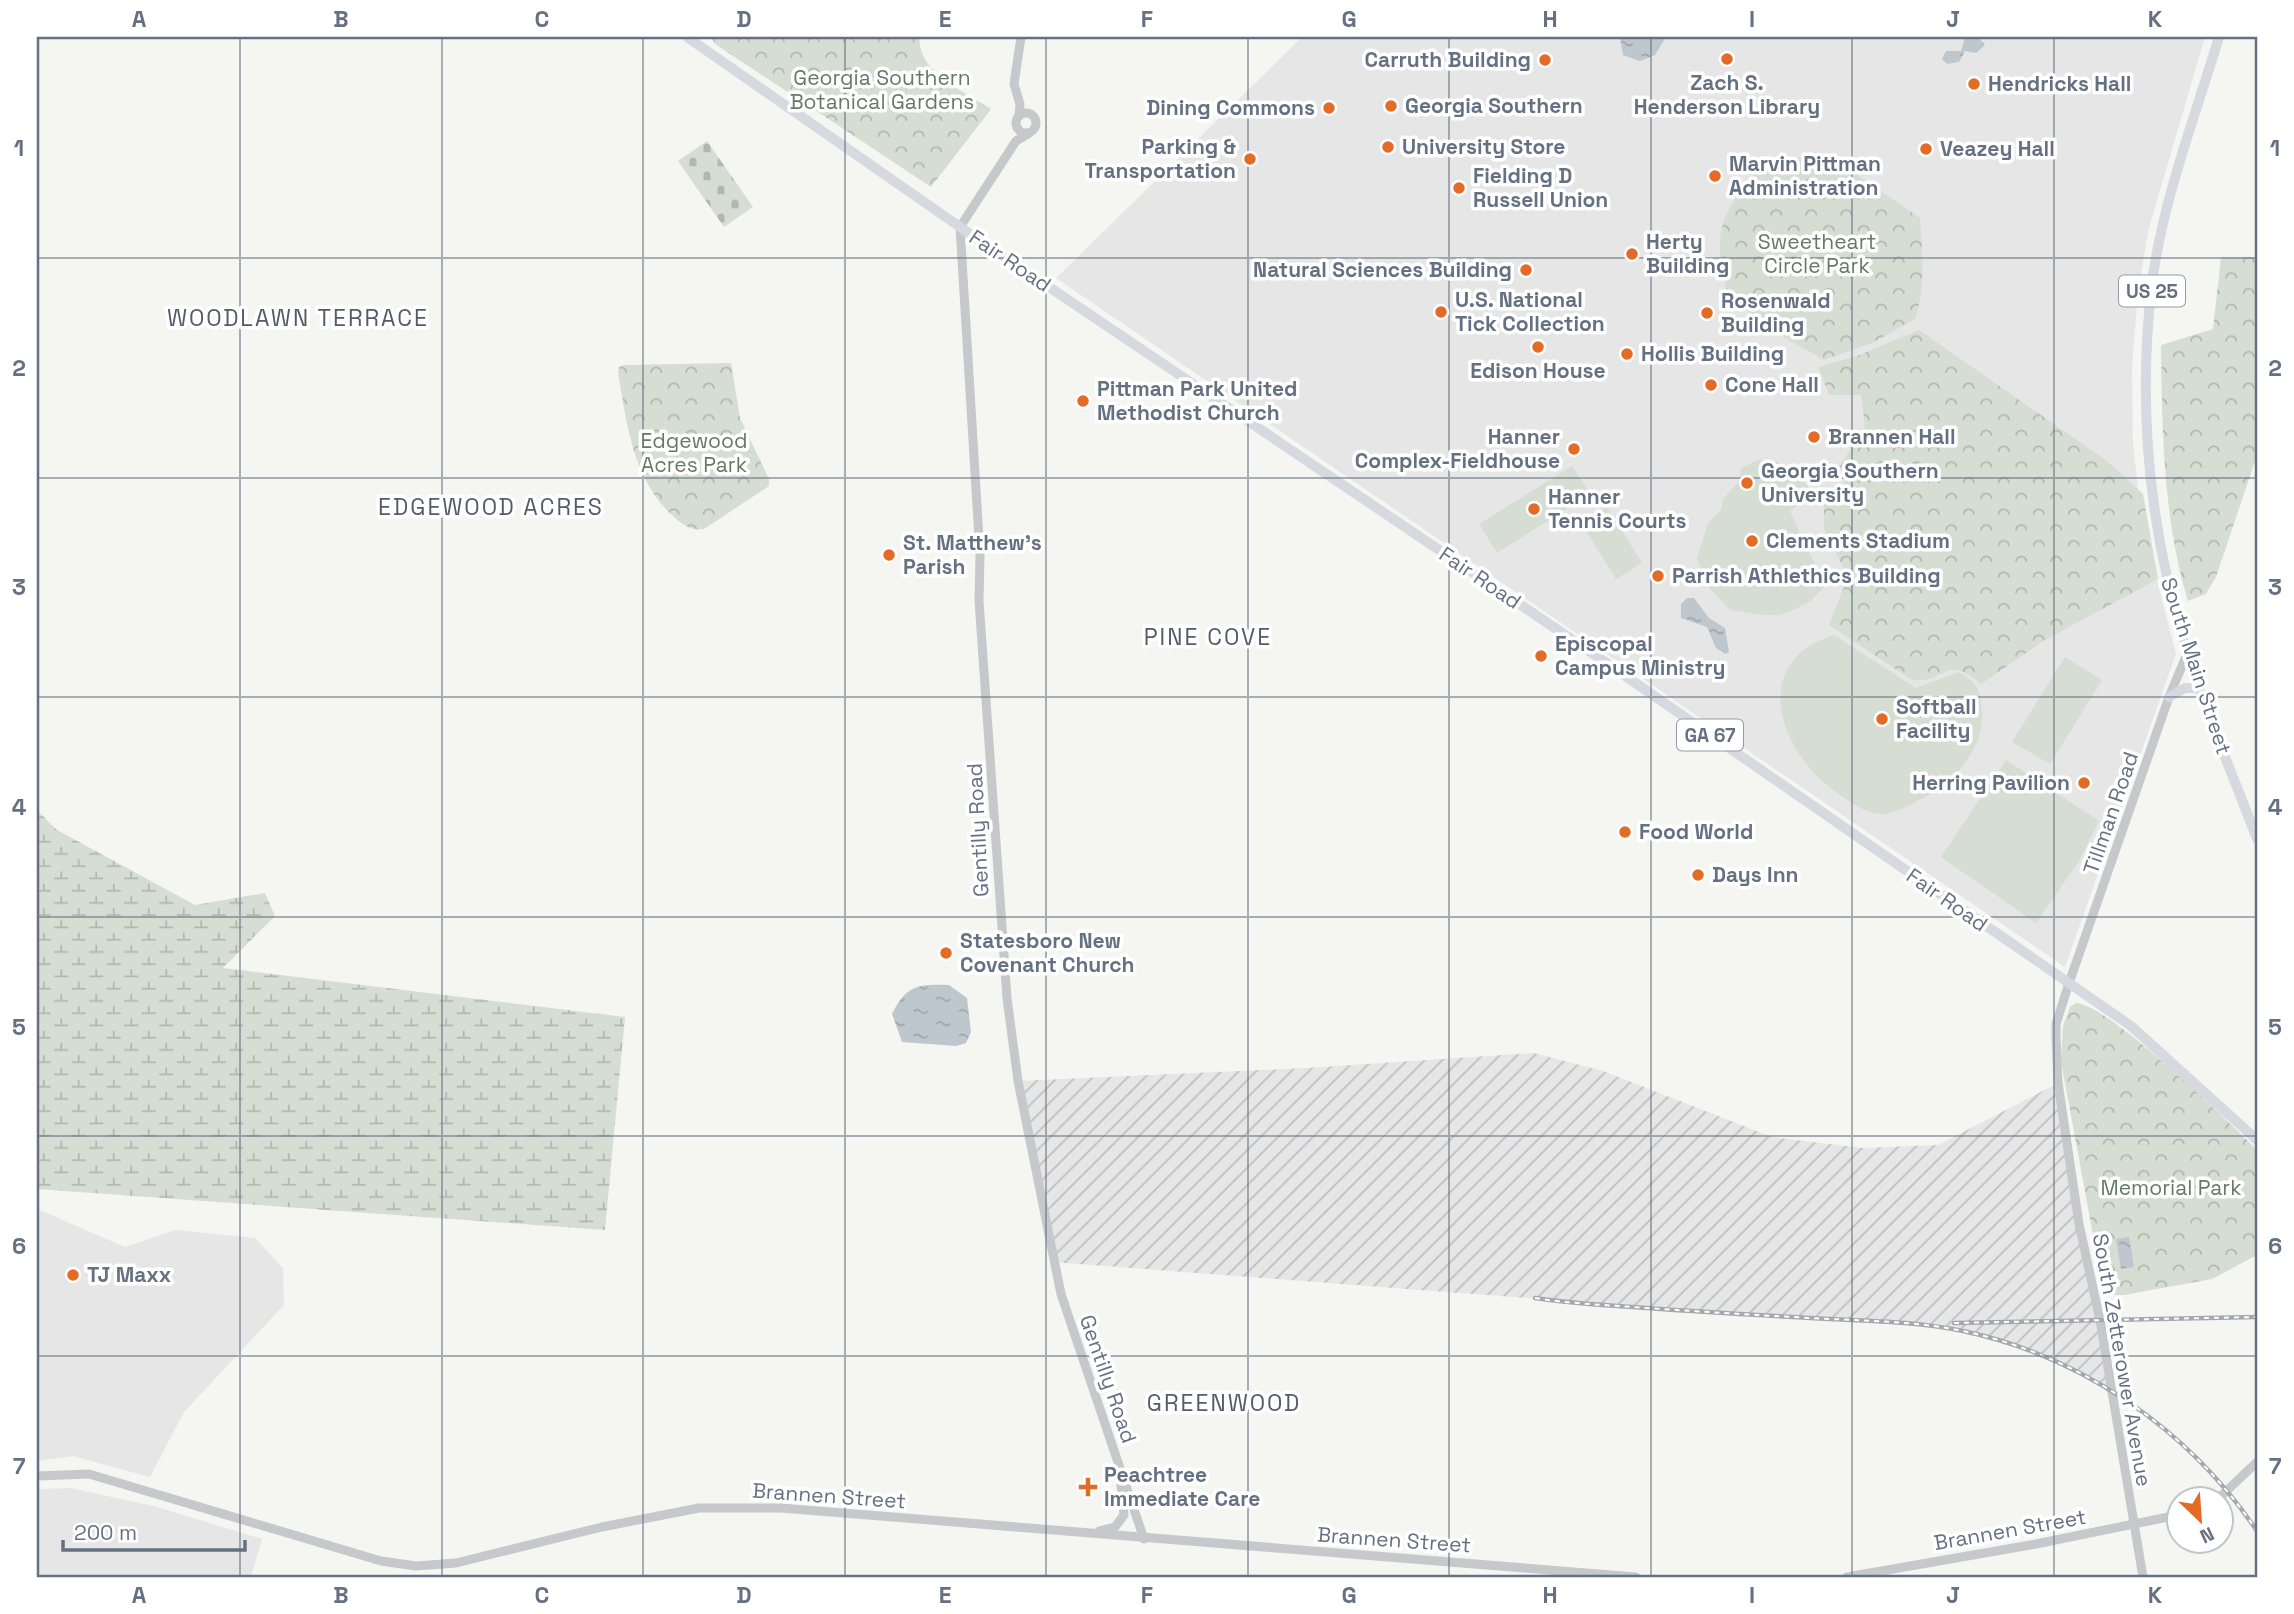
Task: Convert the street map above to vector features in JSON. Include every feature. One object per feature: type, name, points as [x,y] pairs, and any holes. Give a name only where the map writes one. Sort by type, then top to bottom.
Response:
[{"type":"main road","name":"Fair Road","points":[[687,37],[960,227],[1557,629],[2131,1026],[2257,1140]]},
{"type":"main road","name":"South Main Street","points":[[2219,37],[2176,176],[2152,280],[2147,359],[2147,432],[2152,500],[2161,553],[2187,654],[2257,839]]},
{"type":"main road","points":[[2169,697],[2185,688],[2199,688]]},
{"type":"street","points":[[960,227],[1016,141],[1020,104],[1014,84],[1021,37]]},
{"type":"street","points":[[1016,141],[1037,125],[1031,114],[1020,104]]},
{"type":"street","points":[[1019,116],[1031,114]]},
{"type":"street","points":[[1018,130],[1028,134]]},
{"type":"street","name":"Gentilly Road","points":[[960,227],[970,428],[979,531],[979,601],[1007,998],[1018,1081],[1052,1262],[1074,1339],[1144,1539]]},
{"type":"street","name":"Tillman Road","points":[[2069,984],[2169,697],[2187,654]]},
{"type":"street","name":"South Zetterower Avenue","points":[[2069,984],[2056,1024],[2058,1083],[2079,1224],[2113,1393],[2143,1577]]},
{"type":"street","points":[[1080,1533],[1109,1530],[1119,1523],[1124,1515],[1125,1500],[1110,1439]]},
{"type":"street","points":[[2234,1485],[2257,1462]]},
{"type":"street","name":"Brannen Street","points":[[37,1476],[89,1475],[381,1561],[416,1566],[456,1563],[602,1527],[699,1508],[782,1508],[1636,1577]]},
{"type":"street","name":"Brannen Street","points":[[1847,1577],[2164,1518]]},
{"type":"shaded area","name":"Georgia Southern University","points":[[1302,37],[2205,37],[2149,228],[2138,291],[2132,368],[2133,445],[2142,521],[2176,654],[2065,967],[1056,278]]},
{"type":"shaded area","points":[[1534,1053],[1603,1071],[1772,1137],[1862,1148],[1938,1145],[2058,1083],[2113,1393],[2076,1371],[2022,1348],[1961,1331],[1901,1323],[1724,1313],[1052,1262],[1018,1081],[1306,1068]]},
{"type":"shaded area","points":[[37,1209],[125,1247],[175,1230],[255,1238],[283,1268],[284,1305],[184,1412],[150,1477],[73,1456],[37,1461]]},
{"type":"shaded area","points":[[70,1488],[154,1506],[262,1539],[251,1577],[37,1577],[37,1489]]},
{"type":"green space","name":"Georgia Southern Botanical Gardens","points":[[711,37],[920,37],[921,49],[934,71],[991,109],[931,187],[715,44]]},
{"type":"green space","points":[[707,141],[753,207],[724,227],[678,161]]},
{"type":"green space","name":"Sweetheart Circle Park","points":[[1815,155],[1850,170],[1920,218],[1922,256],[1921,295],[1915,319],[1872,343],[1824,360],[1771,330],[1727,294],[1720,253],[1725,217],[1750,178],[1768,165]]},
{"type":"green space","points":[[2221,257],[2257,257],[2257,455],[2216,577],[2206,594],[2188,601],[2173,538],[2169,506],[2163,442],[2161,345],[2213,329]]},
{"type":"green space","points":[[1919,330],[2107,461],[2143,494],[2158,579],[2045,640],[1981,684],[1959,670],[1946,671],[1924,680],[1912,680],[1829,625],[1848,577],[1824,529],[1824,505],[1846,481],[1838,469],[1865,426],[1861,395],[1829,395],[1818,367],[1857,356]]},
{"type":"green space","name":"Edgewood Acres Park","points":[[731,363],[740,418],[769,479],[769,486],[704,529],[692,529],[675,518],[661,503],[641,470],[629,432],[619,367]]},
{"type":"green space","name":"Clements Stadium","points":[[1757,460],[1784,464],[1803,477],[1811,495],[1790,511],[1825,586],[1811,601],[1780,615],[1730,610],[1706,584],[1697,558],[1708,523],[1721,510],[1723,499],[1741,479],[1740,469]]},
{"type":"green space","name":"Hanner Tennis Courts","points":[[1572,466],[1590,494],[1497,553],[1479,524]]},
{"type":"green space","points":[[1607,507],[1642,563],[1616,579],[1581,523]]},
{"type":"green space","name":"Softball Facility","points":[[1834,635],[1916,688],[1958,672],[1972,681],[1978,691],[1982,713],[1981,729],[1967,760],[1955,775],[1940,787],[1896,811],[1873,813],[1840,795],[1819,778],[1789,735],[1782,711],[1781,688],[1789,666],[1806,648]]},
{"type":"green space","points":[[2065,657],[2102,680],[2050,764],[2012,742]]},
{"type":"green space","points":[[2006,760],[2099,821],[2079,861],[2036,923],[1941,857]]},
{"type":"green space","points":[[37,810],[57,830],[195,905],[265,893],[275,916],[223,968],[625,1017],[605,1230],[37,1189]]},
{"type":"green space","name":"Memorial Park","points":[[2076,1003],[2092,1008],[2140,1043],[2257,1150],[2257,1255],[2212,1279],[2124,1295],[2104,1295],[2061,1061],[2063,1026],[2070,1007]]},
{"type":"water","points":[[1620,37],[1666,37],[1655,55],[1640,61],[1623,55]]},
{"type":"water","points":[[1965,37],[1978,37],[1985,45],[1976,53],[1965,51],[1959,62],[1947,64],[1942,59],[1946,51],[1961,51]]},
{"type":"water","points":[[1687,598],[1694,598],[1709,618],[1725,628],[1729,652],[1725,654],[1716,648],[1707,627],[1681,618],[1681,604]]},
{"type":"water","points":[[949,985],[967,998],[971,1032],[966,1043],[956,1046],[902,1042],[892,1014],[902,997],[921,986]]},
{"type":"water","points":[[2129,1237],[2134,1267],[2121,1269],[2116,1239]]},
{"type":"railway","points":[[1535,1298],[1646,1308],[1914,1324],[1963,1331],[2007,1343],[2050,1359],[2129,1402],[2199,1461],[2230,1494],[2257,1531]]},
{"type":"railway","points":[[1954,1323],[2257,1317]]},
{"type":"place","name":"Zach S. Henderson Library","points":[[1727,59]]},
{"type":"place","name":"Carruth Building","points":[[1545,60]]},
{"type":"place","name":"Hendricks Hall","points":[[1974,84]]},
{"type":"place","name":"Georgia Southern","points":[[1391,106]]},
{"type":"place","name":"Dining Commons","points":[[1329,108]]},
{"type":"place","name":"University Store","points":[[1388,147]]},
{"type":"place","name":"Veazey Hall","points":[[1926,149]]},
{"type":"place","name":"Parking & Transportation","points":[[1250,159]]},
{"type":"place","name":"Marvin Pittman Administration","points":[[1715,176]]},
{"type":"place","name":"Fielding D Russell Union","points":[[1459,188]]},
{"type":"place","name":"Herty Building","points":[[1632,254]]},
{"type":"place","name":"Natural Sciences Building","points":[[1526,270]]},
{"type":"place","name":"U.S. National Tick Collection","points":[[1441,312]]},
{"type":"place","name":"Rosenwald Building","points":[[1707,313]]},
{"type":"place","name":"Edison House","points":[[1538,347]]},
{"type":"place","name":"Hollis Building","points":[[1627,354]]},
{"type":"place","name":"Cone Hall","points":[[1711,385]]},
{"type":"place","name":"Pittman Park United Methodist Church","points":[[1083,401]]},
{"type":"place","name":"Brannen Hall","points":[[1814,437]]},
{"type":"place","name":"Hanner Complex-Fieldhouse","points":[[1574,449]]},
{"type":"place","name":"Georgia Southern University","points":[[1747,483]]},
{"type":"place","name":"Hanner Tennis Courts","points":[[1534,509]]},
{"type":"place","name":"Clements Stadium","points":[[1752,541]]},
{"type":"place","name":"St. Matthew's Parish","points":[[889,555]]},
{"type":"place","name":"Parrish Athlethics Building","points":[[1658,576]]},
{"type":"place","name":"Episcopal Campus Ministry","points":[[1541,656]]},
{"type":"place","name":"Softball Facility","points":[[1882,719]]},
{"type":"place","name":"Herring Pavilion","points":[[2084,783]]},
{"type":"place","name":"Food World","points":[[1625,832]]},
{"type":"place","name":"Days Inn","points":[[1698,875]]},
{"type":"place","name":"Statesboro New Covenant Church","points":[[946,953]]},
{"type":"place","name":"TJ Maxx","points":[[73,1275]]},
{"type":"place","name":"Peachtree Immediate Care","points":[[1088,1487]]},
{"type":"district","name":"WOODLAWN TERRACE","points":[[298,318]]},
{"type":"district","name":"EDGEWOOD ACRES","points":[[491,507]]},
{"type":"district","name":"PINE COVE","points":[[1208,637]]},
{"type":"district","name":"GREENWOOD","points":[[1224,1403]]}]
